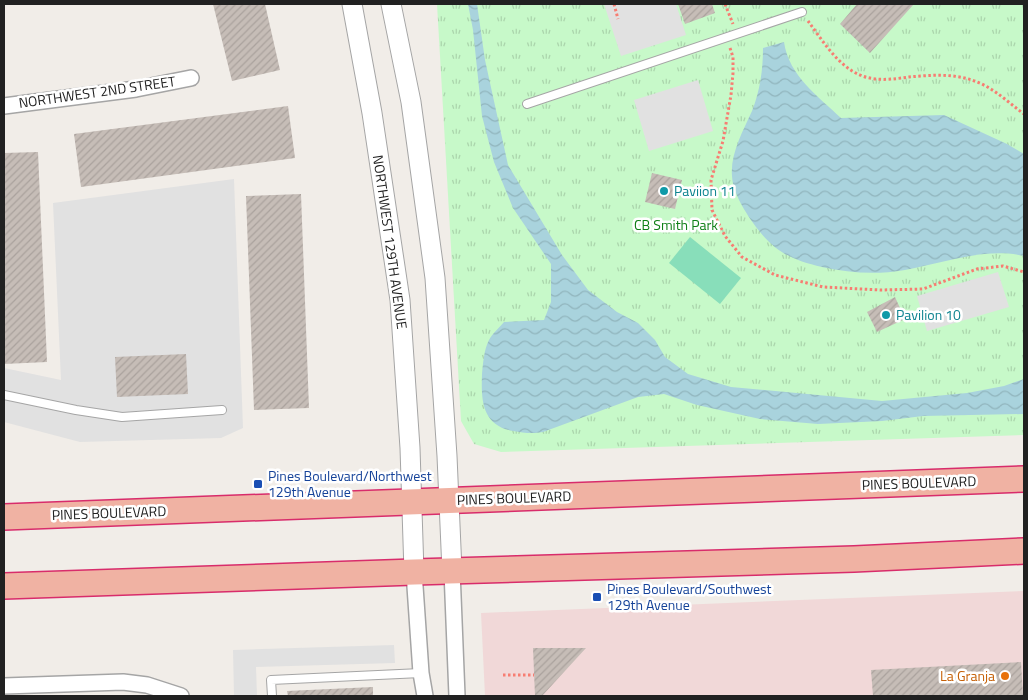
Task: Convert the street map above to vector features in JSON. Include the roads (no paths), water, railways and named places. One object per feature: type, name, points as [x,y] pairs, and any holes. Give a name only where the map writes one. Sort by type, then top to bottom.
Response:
[{"type":"highway","name":"PINES BOULEVARD","points":[[4,517],[1024,479]]},
{"type":"highway","points":[[4,586],[854,559],[1021,548]]},
{"type":"street","name":"NORTHWEST 129TH AVENUE","points":[[352,4],[372,113],[400,300],[410,448],[414,572]]},
{"type":"street","points":[[392,4],[411,102],[435,278],[449,501],[457,696]]},
{"type":"street","name":"NORTHWEST 2ND STREET","points":[[4,106],[136,89],[191,78]]},
{"type":"street","points":[[414,572],[424,696]]},
{"type":"street","points":[[4,686],[123,682],[147,685],[181,696]]},
{"type":"lane","points":[[527,104],[802,12]]},
{"type":"lane","points":[[4,395],[76,410],[122,417],[222,410]]},
{"type":"lane","points":[[272,696],[271,680],[421,673]]},
{"type":"water","points":[[468,4],[477,4],[485,60],[508,165],[562,255],[588,290],[617,312],[638,323],[655,340],[665,357],[688,374],[731,387],[882,401],[967,393],[1004,386],[1024,379],[1024,414],[923,416],[882,421],[818,424],[760,419],[697,405],[664,394],[638,397],[543,432],[513,431],[495,423],[489,417],[483,402],[482,393],[482,374],[487,344],[504,322],[544,320],[551,302],[551,264],[513,208],[494,162],[482,116],[473,30]]},
{"type":"water","points":[[784,42],[787,54],[798,75],[841,118],[944,115],[1007,144],[1024,154],[1024,256],[994,253],[964,257],[905,270],[863,273],[832,269],[802,261],[785,254],[770,243],[748,216],[741,203],[733,183],[732,168],[738,143],[757,96],[762,72],[763,48]]},
{"type":"place","name":"Paviion 11","points":[[664,191]]},
{"type":"place","name":"Pavilion 10","points":[[886,315]]},
{"type":"place","name":"Pines Boulevard/Northwest 129th Avenue","points":[[258,484]]},
{"type":"place","name":"Pines Boulevard/Southwest 129th Avenue","points":[[597,597]]},
{"type":"place","name":"La Granja","points":[[1005,676]]},
{"type":"park label","name":"CB Smith Park","points":[[676,225]]}]
